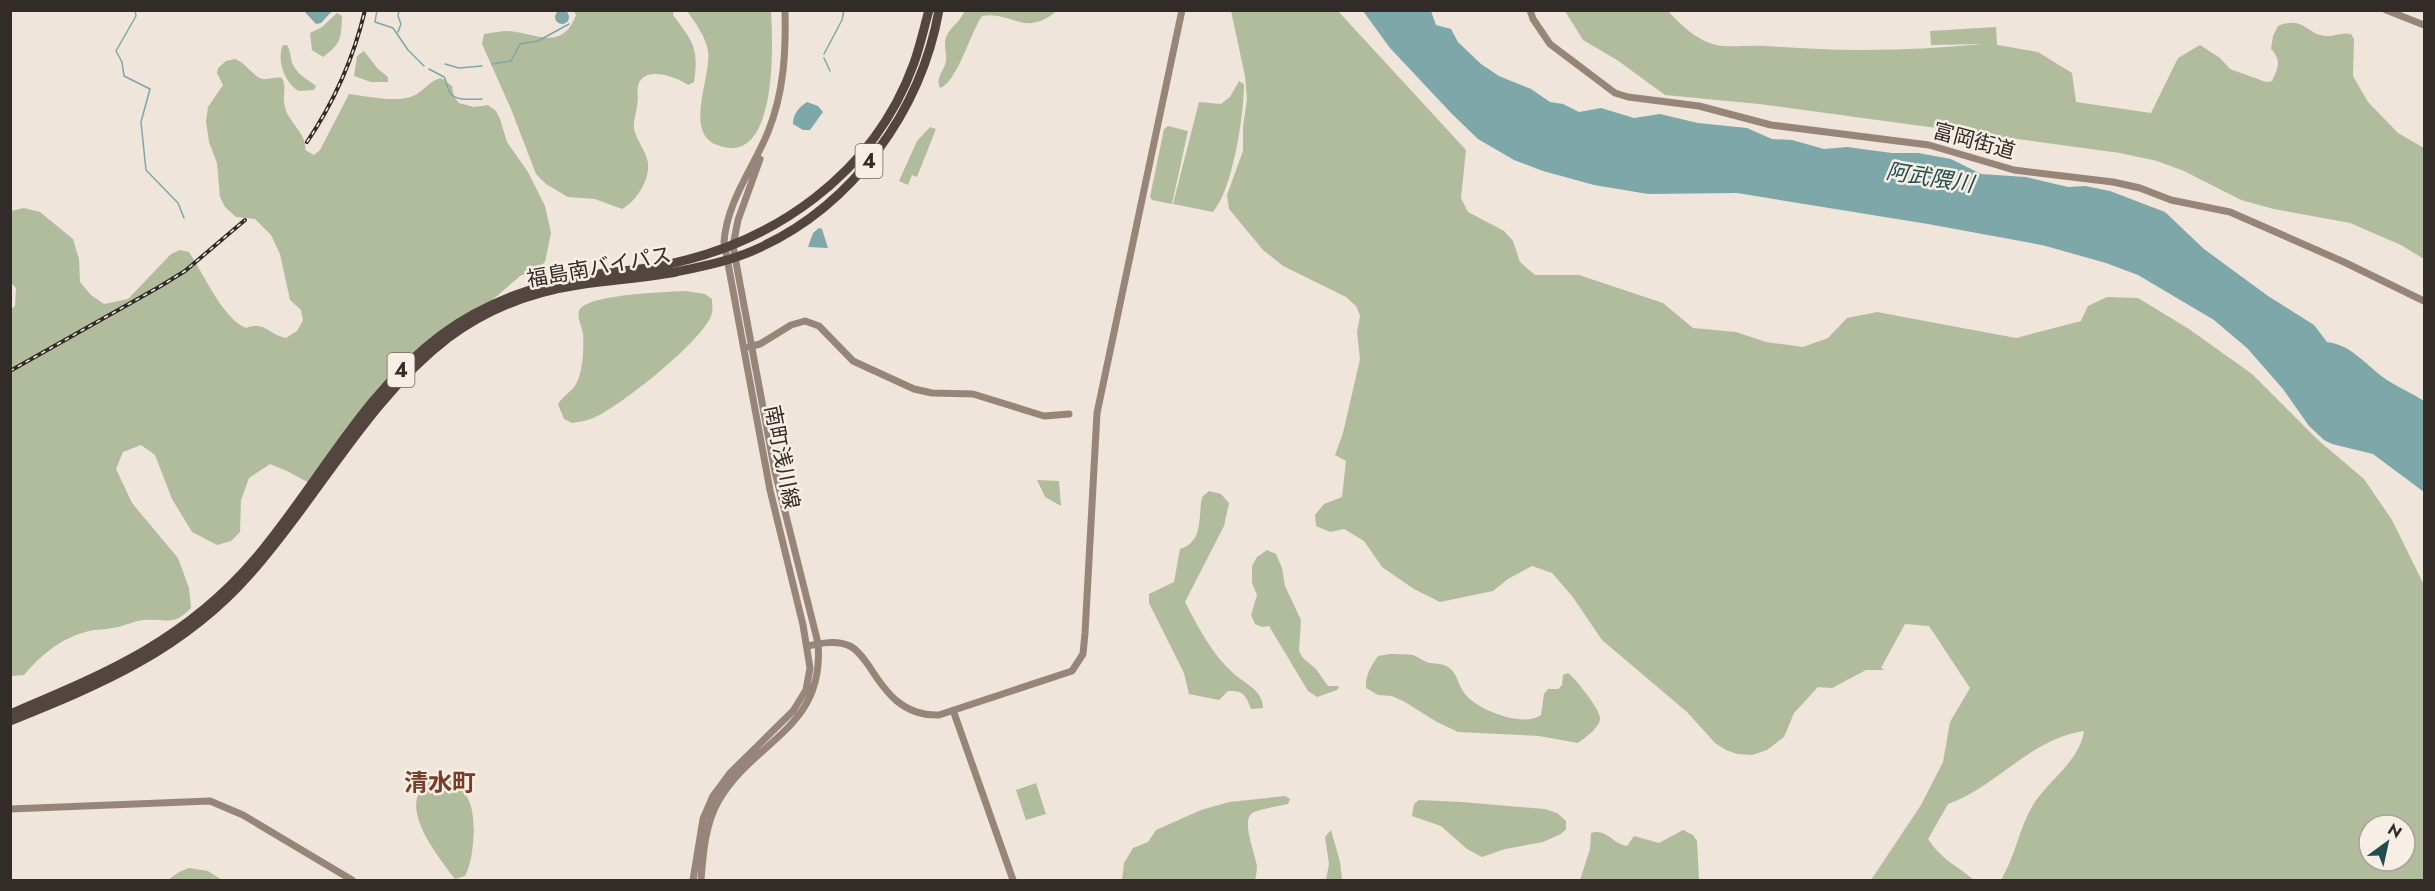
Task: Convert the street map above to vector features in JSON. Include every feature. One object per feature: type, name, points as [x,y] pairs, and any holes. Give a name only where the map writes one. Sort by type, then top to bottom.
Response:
[{"type":"highway","name":"福島南バイパス","points":[[166,643],[242,573],[276,532],[383,389],[413,358],[453,326],[490,303],[531,288],[575,278],[676,263],[729,248],[781,223],[835,182],[867,147],[903,89],[918,52],[928,10]]},
{"type":"highway","name":"福島南バイパス","points":[[10,721],[105,682],[212,611],[247,578],[392,391],[422,360],[462,328],[499,308],[542,292],[576,285],[655,276],[731,259],[777,239],[827,204],[869,162],[912,97],[930,47],[939,10]]},
{"type":"highway","name":"福島南バイパス","points":[[10,714],[153,652]]},
{"type":"street","name":"南町浅川線","points":[[693,880],[698,837],[708,807],[730,773],[785,721],[799,703],[810,680],[808,646],[770,490],[729,248],[768,130],[785,68],[785,10]]},
{"type":"street","points":[[808,646],[818,643],[840,643],[857,651],[884,690],[906,707],[931,715],[1072,671],[1083,654],[1097,413],[1182,10]]},
{"type":"street","name":"富岡街道","points":[[1530,10],[1533,19],[1550,44],[1605,88],[1621,95],[1698,106],[1781,126],[1929,145],[2014,170],[2113,182],[2140,188],[2170,200],[2230,212],[2366,272],[2424,301]]},
{"type":"street","points":[[2386,10],[2424,25]]},
{"type":"street","points":[[747,347],[760,344],[790,325],[805,321],[819,327],[853,361],[914,389],[932,393],[973,394],[1044,416],[1069,414]]},
{"type":"street","name":"南町浅川線","points":[[700,880],[708,825],[713,812],[727,789],[789,728],[805,708],[812,696],[819,672],[818,643],[775,472],[747,347]]},
{"type":"street","points":[[953,710],[1013,880]]},
{"type":"street","points":[[10,809],[210,801],[250,819],[352,880]]},
{"type":"green space","points":[[965,10],[1057,11],[1045,19],[1027,23],[993,15],[982,16],[958,67],[946,84],[940,88],[939,78],[946,61],[946,37]]},
{"type":"green space","points":[[574,11],[674,11],[673,15],[690,39],[695,53],[694,82],[688,85],[670,76],[655,74],[648,75],[639,83],[634,129],[647,159],[648,170],[641,190],[622,209],[595,199],[568,197],[546,184],[536,174],[511,109],[482,44],[484,34],[502,31],[547,38],[556,37],[570,26],[576,15]]},
{"type":"green space","points":[[687,11],[771,11],[772,49],[768,99],[761,122],[751,139],[737,147],[717,145],[707,139],[702,129],[701,103],[708,51],[703,35]]},
{"type":"green space","points":[[1231,11],[1338,11],[1466,150],[1461,198],[1468,212],[1504,231],[1513,241],[1520,262],[1535,275],[1579,275],[1663,303],[1693,328],[1736,332],[1766,342],[1803,347],[1828,338],[1847,318],[1877,312],[2016,338],[2081,321],[2088,306],[2107,297],[2138,298],[2189,329],[2252,374],[2318,440],[2364,479],[2392,520],[2424,585],[2424,880],[2001,880],[2031,808],[2072,759],[2084,731],[2047,743],[1983,786],[1948,804],[1928,839],[1943,857],[1974,880],[1871,880],[1921,805],[1943,762],[1950,722],[1970,688],[1929,626],[1905,624],[1881,668],[1885,670],[1866,670],[1832,688],[1818,687],[1794,713],[1784,737],[1767,750],[1752,755],[1737,754],[1715,743],[1687,712],[1602,640],[1572,596],[1552,573],[1532,566],[1508,579],[1493,591],[1440,602],[1414,589],[1382,567],[1364,541],[1344,529],[1330,532],[1316,526],[1315,515],[1324,504],[1342,497],[1346,461],[1335,455],[1343,433],[1360,359],[1357,332],[1360,316],[1356,306],[1346,297],[1283,266],[1263,250],[1229,209],[1227,195],[1243,151],[1243,127],[1247,99],[1245,76]]},
{"type":"green space","points":[[1565,11],[1668,11],[1695,36],[1709,43],[1728,46],[1875,50],[1956,46],[1983,44],[1931,45],[1930,31],[1996,27],[1997,45],[2038,52],[2072,73],[2076,102],[2151,113],[2178,58],[2200,45],[2220,58],[2230,69],[2266,82],[2272,81],[2277,68],[2277,57],[2271,49],[2273,36],[2278,26],[2294,23],[2320,35],[2351,34],[2354,39],[2353,76],[2368,102],[2398,133],[2424,148],[2424,259],[2401,245],[2350,223],[2274,209],[2241,200],[2184,171],[2157,161],[2120,153],[1759,104],[1665,95],[1617,60],[1583,40]]},
{"type":"green space","points":[[337,13],[342,16],[339,40],[334,48],[323,57],[312,50],[310,33],[322,27]]},
{"type":"green space","points":[[283,45],[287,45],[293,65],[298,72],[316,86],[314,90],[299,91],[290,83],[281,64]]},
{"type":"green space","points":[[364,51],[378,69],[388,77],[388,82],[371,82],[354,76],[357,56]]},
{"type":"green space","points":[[235,59],[261,78],[282,78],[287,113],[304,139],[305,150],[314,155],[320,150],[349,94],[407,98],[441,78],[452,86],[454,97],[459,103],[474,107],[488,105],[496,111],[507,142],[528,172],[545,206],[551,233],[545,262],[538,268],[520,276],[497,296],[443,335],[311,484],[270,464],[249,478],[241,500],[240,532],[231,541],[217,545],[192,532],[172,499],[155,455],[141,445],[123,452],[116,469],[132,503],[178,558],[189,588],[191,608],[174,620],[140,621],[79,634],[53,648],[24,675],[11,676],[10,310],[15,306],[16,288],[11,283],[11,211],[24,208],[40,212],[73,239],[79,259],[80,282],[91,295],[104,304],[128,299],[171,254],[180,250],[189,252],[221,305],[237,323],[246,328],[262,327],[286,338],[297,331],[303,320],[301,310],[290,300],[280,254],[271,235],[255,219],[236,217],[225,207],[220,197],[217,163],[209,142],[206,121],[208,107],[223,85],[217,73],[218,68],[226,61]]},
{"type":"green space","points":[[1239,81],[1244,84],[1236,151],[1220,201],[1213,212],[1173,204],[1199,102],[1221,104],[1230,97]]},
{"type":"green space","points":[[1168,126],[1188,131],[1172,204],[1152,200],[1150,197],[1164,129]]},
{"type":"green space","points":[[930,127],[936,129],[917,177],[912,175],[908,185],[899,181],[917,141]]},
{"type":"green space","points":[[686,291],[705,294],[712,299],[712,313],[694,339],[659,372],[603,413],[591,419],[572,423],[564,419],[558,404],[576,384],[582,366],[583,339],[579,311],[585,305],[611,297]]},
{"type":"green space","points":[[1037,480],[1059,481],[1061,506],[1045,497]]},
{"type":"green space","points":[[1209,491],[1221,494],[1229,503],[1224,526],[1185,602],[1212,649],[1225,666],[1257,692],[1263,708],[1251,709],[1245,697],[1237,691],[1228,691],[1219,700],[1189,694],[1184,673],[1149,603],[1149,594],[1174,582],[1180,549],[1193,541],[1198,528],[1202,497]]},
{"type":"green space","points":[[1267,550],[1276,554],[1282,568],[1285,586],[1301,620],[1299,651],[1328,686],[1339,686],[1337,690],[1317,697],[1308,691],[1269,626],[1262,627],[1255,624],[1251,615],[1257,595],[1252,583],[1252,566],[1257,557]]},
{"type":"green space","points":[[1413,655],[1428,662],[1446,666],[1454,673],[1463,691],[1471,700],[1490,711],[1513,718],[1524,719],[1541,715],[1544,694],[1548,689],[1558,689],[1562,685],[1563,675],[1568,673],[1592,702],[1600,719],[1597,726],[1578,743],[1539,736],[1458,732],[1405,702],[1392,696],[1378,695],[1366,688],[1369,671],[1378,656]]},
{"type":"green space","points":[[448,775],[465,793],[473,818],[471,860],[465,876],[455,879],[426,836],[419,821],[416,806],[419,793],[429,782]]},
{"type":"green space","points":[[1036,783],[1046,814],[1026,820],[1016,790]]},
{"type":"green space","points":[[1285,796],[1290,799],[1288,804],[1258,811],[1251,814],[1249,818],[1248,831],[1257,866],[1255,880],[1122,880],[1124,863],[1133,848],[1148,842],[1156,830],[1201,810],[1229,802]]},
{"type":"green space","points":[[1419,800],[1545,809],[1557,813],[1566,821],[1566,829],[1561,834],[1543,842],[1505,849],[1482,857],[1467,849],[1441,826],[1412,816],[1414,804]]},
{"type":"green space","points":[[1331,830],[1340,862],[1342,880],[1326,880],[1329,864],[1325,837]]},
{"type":"green space","points":[[1683,830],[1693,835],[1697,841],[1699,880],[1580,880],[1590,849],[1591,833],[1605,834],[1627,846],[1634,836],[1659,843]]},
{"type":"green space","points":[[189,868],[208,871],[222,880],[168,880]]},
{"type":"water","points":[[559,10],[565,10],[569,17],[565,24],[559,24],[555,20],[555,14]]},
{"type":"water","points":[[304,11],[332,11],[321,23],[316,24]]},
{"type":"water","name":"阿武隈川","points":[[1363,11],[1431,11],[1436,25],[1451,29],[1458,42],[1481,64],[1499,76],[1531,89],[1550,102],[1563,104],[1579,112],[1601,108],[1634,118],[1660,114],[1698,123],[1747,128],[1772,139],[1792,140],[1824,149],[1847,147],[1892,153],[1918,153],[1951,159],[1981,174],[2026,177],[2068,187],[2085,186],[2110,191],[2165,212],[2204,249],[2268,296],[2314,325],[2327,342],[2344,347],[2387,380],[2424,401],[2424,492],[2373,454],[2324,440],[2309,426],[2283,389],[2247,348],[2214,320],[2138,275],[2106,263],[2042,245],[1928,224],[1737,193],[1648,194],[1594,185],[1543,171],[1514,160],[1478,139],[1390,48]]},
{"type":"water","points":[[807,102],[818,106],[823,112],[810,130],[803,130],[793,124],[793,120],[797,111]]},
{"type":"water","points":[[819,228],[822,229],[828,248],[808,247],[813,233]]},
{"type":"waterway","points":[[135,10],[136,16],[116,51],[122,62],[124,76],[150,89],[141,122],[146,170],[178,203],[184,218]]},
{"type":"waterway","points":[[377,10],[375,22],[393,28],[408,50],[424,66]]},
{"type":"waterway","points":[[398,32],[401,24],[398,16],[399,10]]},
{"type":"waterway","points":[[824,54],[842,20],[844,10]]},
{"type":"waterway","points":[[492,64],[511,61],[520,44],[538,41],[569,24]]},
{"type":"waterway","points":[[824,58],[830,71]]},
{"type":"waterway","points":[[445,64],[459,68],[482,66]]},
{"type":"waterway","points":[[429,69],[444,77],[451,95],[464,99],[482,99]]},
{"type":"railway","points":[[307,142],[342,79],[365,10]]},
{"type":"railway","points":[[10,371],[185,271],[245,220]]},
{"type":"district","name":"清水町","points":[[440,783]]}]
